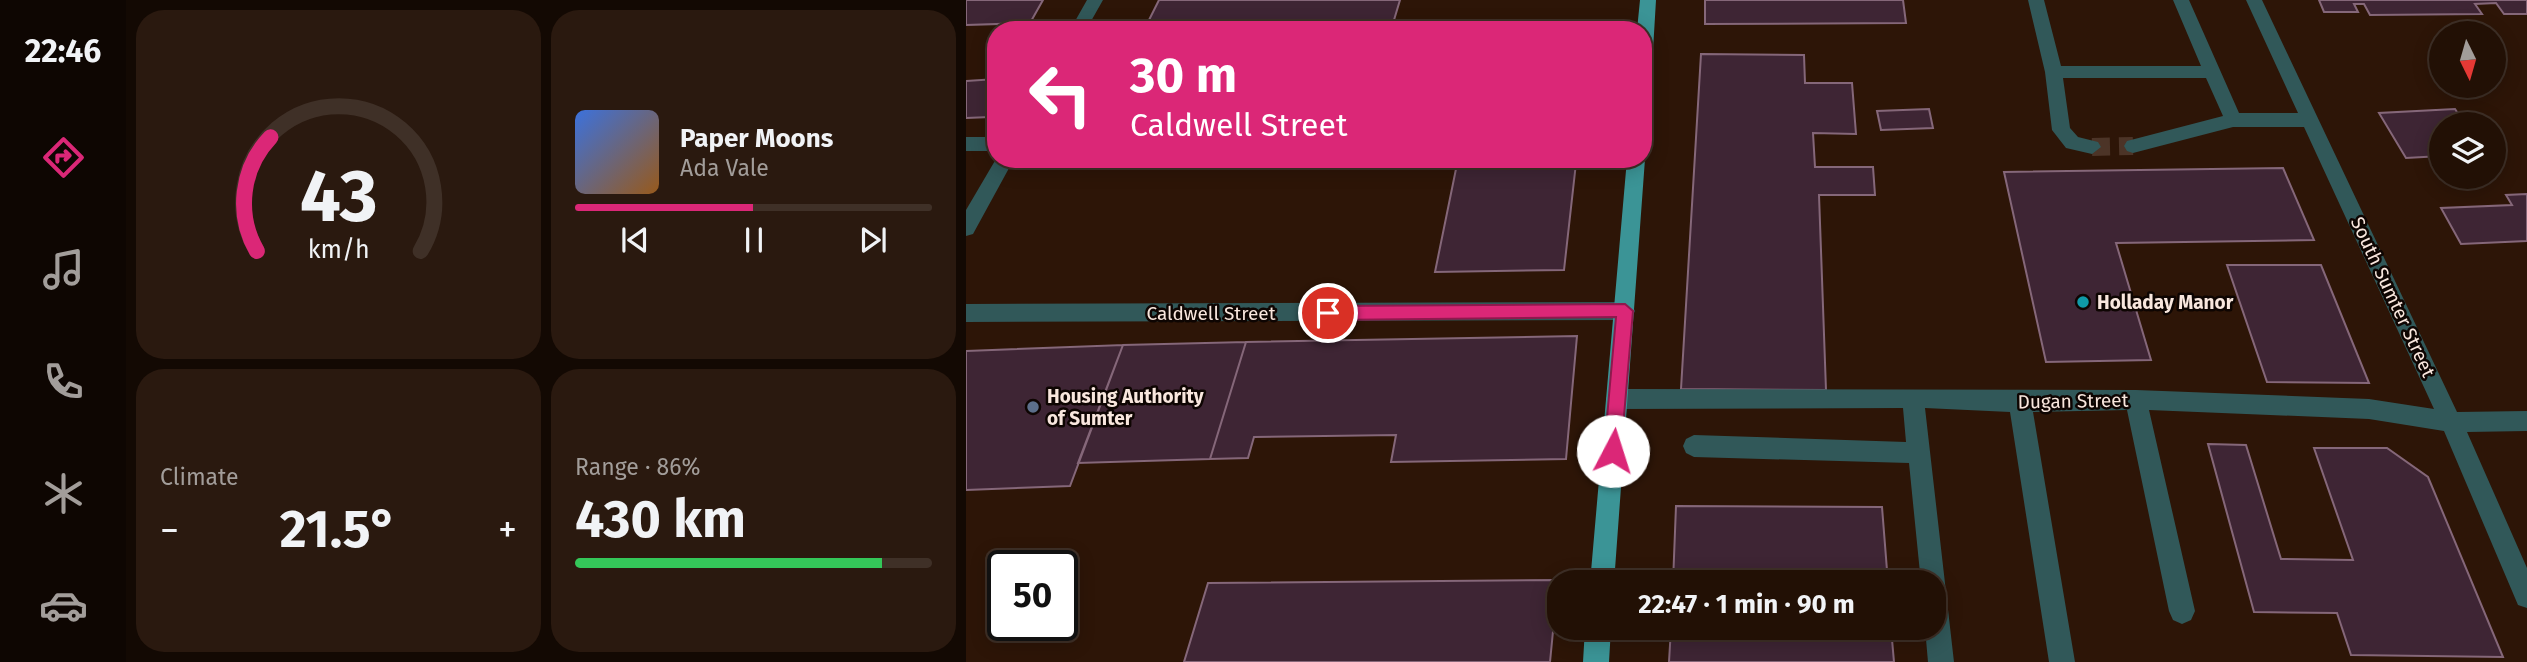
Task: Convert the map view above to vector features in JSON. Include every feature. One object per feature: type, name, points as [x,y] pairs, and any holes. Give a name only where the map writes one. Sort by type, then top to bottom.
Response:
[{"type":"main road","points":[[1646,21],[1648,0]]},
{"type":"main road","points":[[1603,570],[1635,168]]},
{"type":"main road","points":[[1596,662],[1597,640]]},
{"type":"street","points":[[1083,21],[1095,0]]},
{"type":"street","points":[[2036,0],[2054,72],[2061,130],[2072,143],[2092,147]]},
{"type":"street","points":[[2181,0],[2233,120]]},
{"type":"street","name":"South Sumter Street","points":[[2254,0],[2451,422],[2527,596]]},
{"type":"street","points":[[2054,72],[2210,72]]},
{"type":"street","points":[[2133,146],[2177,138],[2233,120],[2310,120]]},
{"type":"street","points":[[966,144],[987,144]]},
{"type":"street","points":[[966,228],[1000,168]]},
{"type":"street","name":"Caldwell Street","points":[[966,313],[1625,311]]},
{"type":"street","points":[[1913,398],[1932,570]]},
{"type":"street","name":"Dugan Street","points":[[1617,399],[1913,398],[2020,402],[2136,400],[2369,410],[2451,422],[2527,421]]},
{"type":"street","points":[[2136,400],[2182,611]]},
{"type":"street","points":[[2020,402],[2062,662]]},
{"type":"street","points":[[1694,446],[1920,453]]},
{"type":"street","points":[[1939,640],[1941,662]]},
{"type":"building","points":[[966,0],[1043,0],[1031,21],[987,21],[987,24],[966,25]]},
{"type":"building","points":[[1159,0],[1400,0],[1394,21],[1148,21]]},
{"type":"building","points":[[1705,0],[1903,0],[1906,23],[1705,24]]},
{"type":"building","points":[[2319,0],[2527,0],[2527,14],[2504,14],[2496,3],[2475,4],[2482,14],[2370,15],[2364,4],[2354,4],[2358,12],[2324,12]]},
{"type":"building","points":[[1701,54],[1804,55],[1805,83],[1852,83],[1856,134],[1813,133],[1815,167],[1873,167],[1875,195],[1819,195],[1826,390],[1681,389]]},
{"type":"building","points":[[987,80],[987,117],[966,118],[966,81]]},
{"type":"building","points":[[1929,109],[1933,128],[1881,130],[1877,111]]},
{"type":"building","points":[[2455,109],[2457,112],[2429,112],[2429,157],[2406,158],[2379,113]]},
{"type":"building","points":[[1456,168],[1575,168],[1564,270],[1435,272]]},
{"type":"building","name":"Holladay Manor","points":[[2283,168],[2314,240],[2116,243],[2151,360],[2046,362],[2004,172]]},
{"type":"building","points":[[2527,194],[2527,241],[2461,244],[2441,208],[2512,205],[2506,195]]},
{"type":"building","points":[[2227,265],[2321,265],[2369,383],[2267,382]]},
{"type":"building","points":[[1577,336],[1566,459],[1391,462],[1396,435],[1254,437],[1248,458],[1210,459],[1246,342]]},
{"type":"building","points":[[1246,342],[1210,459],[1078,463],[1123,345]]},
{"type":"building","name":"Housing Authority of Sumter","points":[[1123,345],[1070,486],[966,490],[966,351]]},
{"type":"building","points":[[2208,444],[2246,445],[2281,559],[2353,560],[2314,448],[2387,448],[2428,477],[2503,657],[2351,655],[2337,613],[2254,612]]},
{"type":"building","points":[[1676,506],[1882,507],[1887,570],[1674,570]]},
{"type":"building","points":[[1547,580],[1547,640],[1552,640],[1550,662],[1184,662],[1208,583]]},
{"type":"building","points":[[1670,640],[1892,640],[1894,662],[1669,662]]},
{"type":"tunnel","points":[[2092,147],[2133,146]]},
{"type":"place","name":"Holladay Manor","points":[[2083,302]]},
{"type":"place","name":"Housing Authority of Sumter","points":[[1033,407]]},
{"type":"route","points":[[1328,313],[1625,311],[1613,451]]}]
